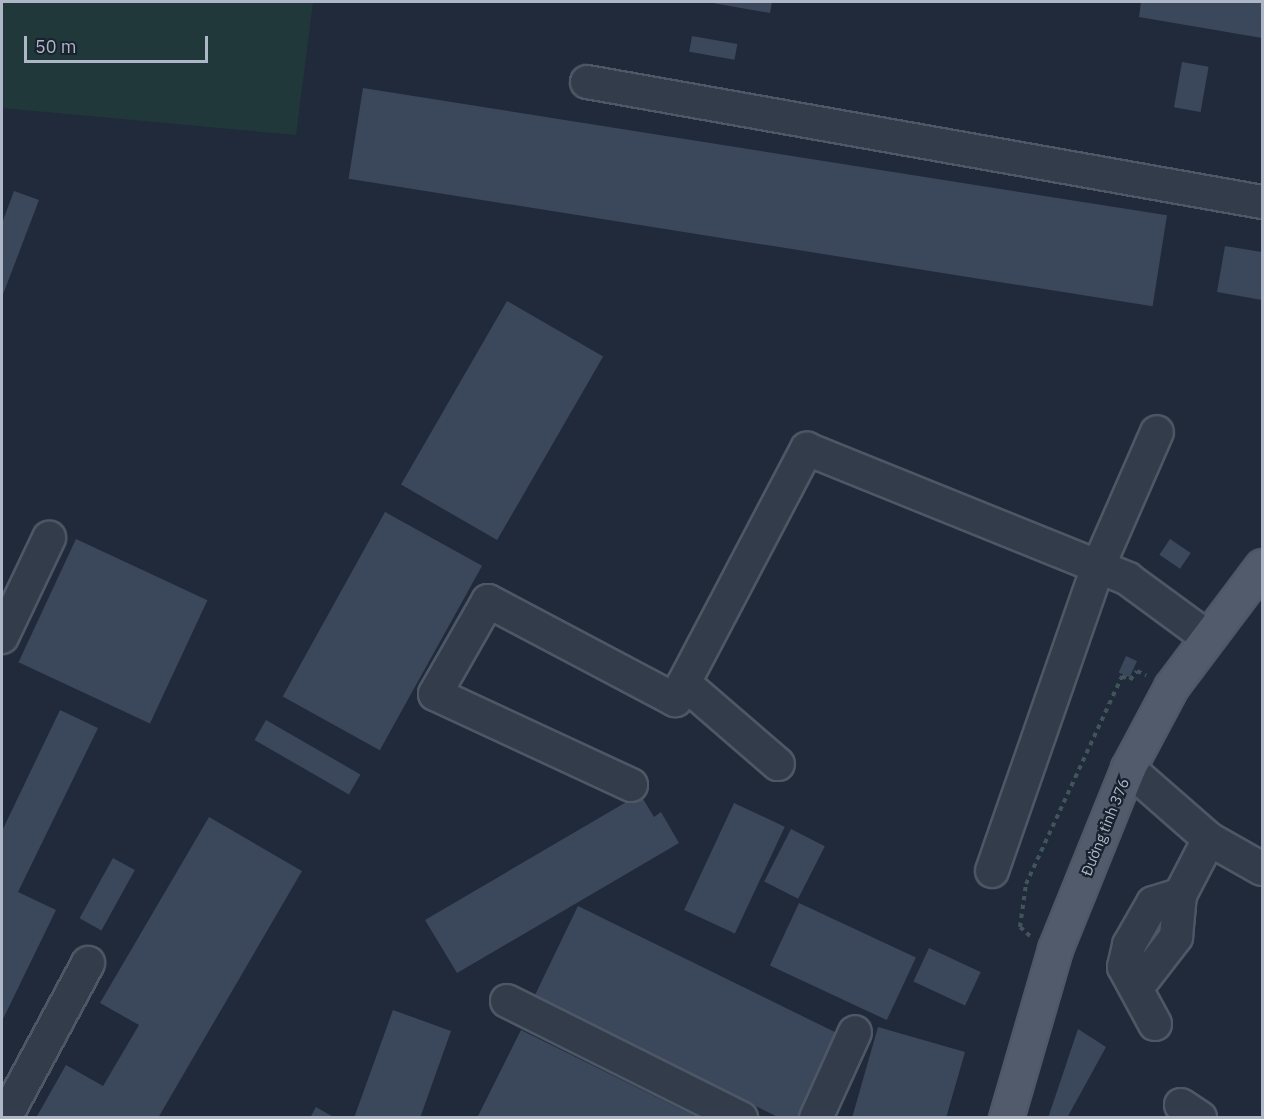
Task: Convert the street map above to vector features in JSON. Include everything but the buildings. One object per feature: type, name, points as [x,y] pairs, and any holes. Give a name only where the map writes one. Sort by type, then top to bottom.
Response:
[{"type":"main road","name":"Đường tỉnh 376","points":[[1006,1118],[1055,949],[1128,768],[1171,687],[1207,637],[1256,584]]},
{"type":"lane","points":[[587,82],[1263,202]]},
{"type":"lane","points":[[992,871],[1098,567],[1157,432]]},
{"type":"lane","points":[[631,785],[435,694],[488,601],[675,700],[807,449],[1128,579],[1207,637]]},
{"type":"lane","points":[[2,636],[49,538]]},
{"type":"lane","points":[[684,683],[778,764]]},
{"type":"lane","points":[[1128,768],[1209,839],[1263,870]]},
{"type":"lane","points":[[1128,768],[1217,826],[1263,864]]},
{"type":"lane","points":[[1155,1024],[1138,985],[1124,967],[1129,945],[1153,903],[1180,895],[1209,839]]},
{"type":"lane","points":[[5,1118],[88,963]]},
{"type":"lane","points":[[507,1000],[741,1118]]},
{"type":"lane","points":[[816,1118],[855,1032]]},
{"type":"path","points":[[1055,949],[1020,927],[1026,884],[1122,676],[1130,680],[1137,671],[1171,687]]},
{"type":"green space","points":[[2,2],[313,2],[296,135],[2,108]]}]
